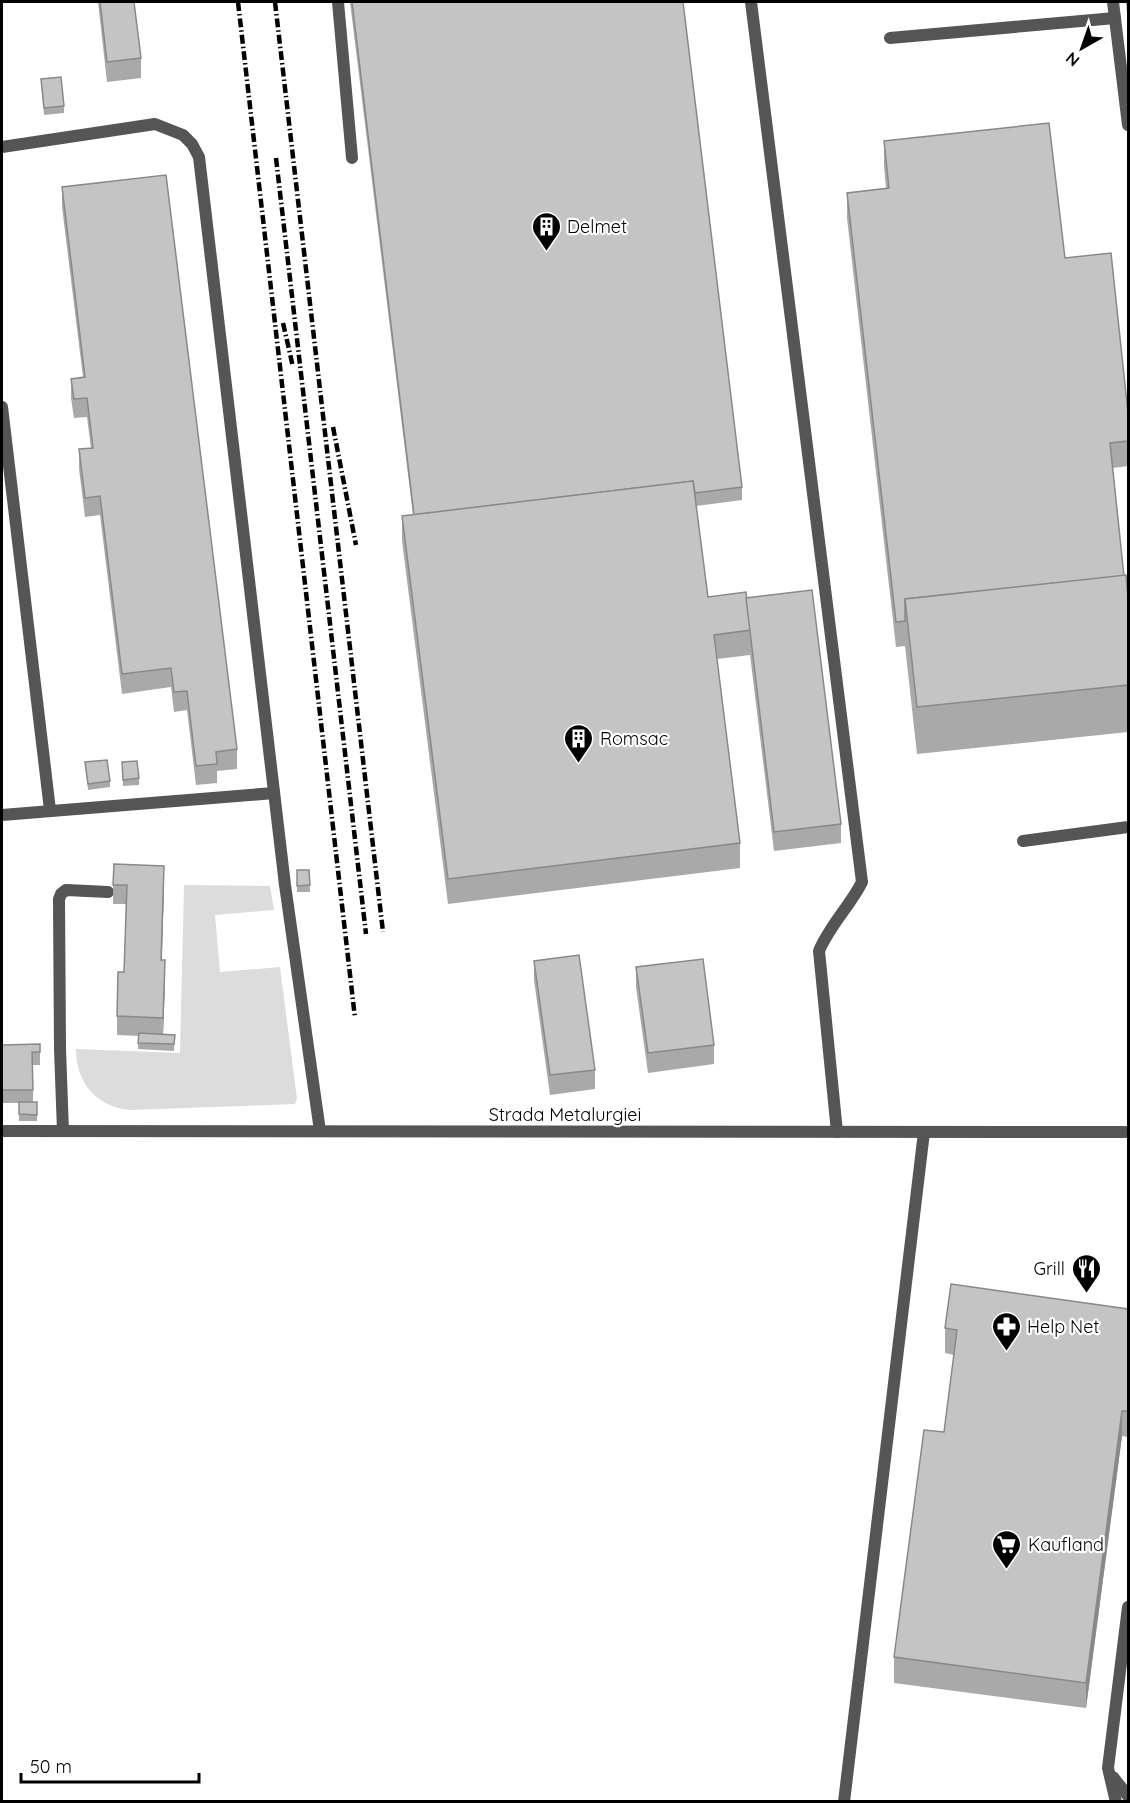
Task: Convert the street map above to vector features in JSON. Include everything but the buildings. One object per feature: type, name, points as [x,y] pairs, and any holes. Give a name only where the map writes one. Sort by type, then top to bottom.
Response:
[{"type":"street","points":[[338,2],[352,158]]},
{"type":"street","points":[[751,2],[862,882],[854,899],[826,934],[819,951],[837,1132]]},
{"type":"street","points":[[1113,2],[1128,125]]},
{"type":"street","points":[[890,38],[1115,18]]},
{"type":"street","points":[[2,147],[155,124],[183,135],[192,144],[199,157],[285,885],[320,1131]]},
{"type":"street","points":[[2,407],[50,810]]},
{"type":"street","points":[[2,815],[274,792]]},
{"type":"street","points":[[1023,842],[1128,827]]},
{"type":"street","points":[[63,1131],[59,899],[66,890],[108,892]]},
{"type":"street","name":"Strada Metalurgiei","points":[[2,1131],[1128,1132]]},
{"type":"street","points":[[844,1802],[924,1132]]},
{"type":"street","points":[[1116,1802],[1108,1768],[1128,1607]]},
{"type":"street","points":[[1108,1768],[1117,1784],[1128,1796]]},
{"type":"shaded area","points":[[184,885],[270,886],[274,910],[215,915],[220,972],[280,967],[297,1099],[295,1104],[129,1110],[107,1104],[90,1091],[84,1082],[77,1061],[76,1049],[180,1053]]},
{"type":"railway","points":[[238,2],[355,1018]]},
{"type":"railway","points":[[275,2],[383,932]]},
{"type":"railway","points":[[276,158],[366,934]]},
{"type":"railway","points":[[283,323],[293,367]]},
{"type":"railway","points":[[333,427],[356,545]]},
{"type":"place","name":"Delmet","points":[[546,252]]},
{"type":"place","name":"Romsac","points":[[579,764]]},
{"type":"place","name":"Grill","points":[[1086,1294]]},
{"type":"place","name":"Help Net","points":[[1006,1352]]},
{"type":"place","name":"Kaufland","points":[[1007,1570]]}]
